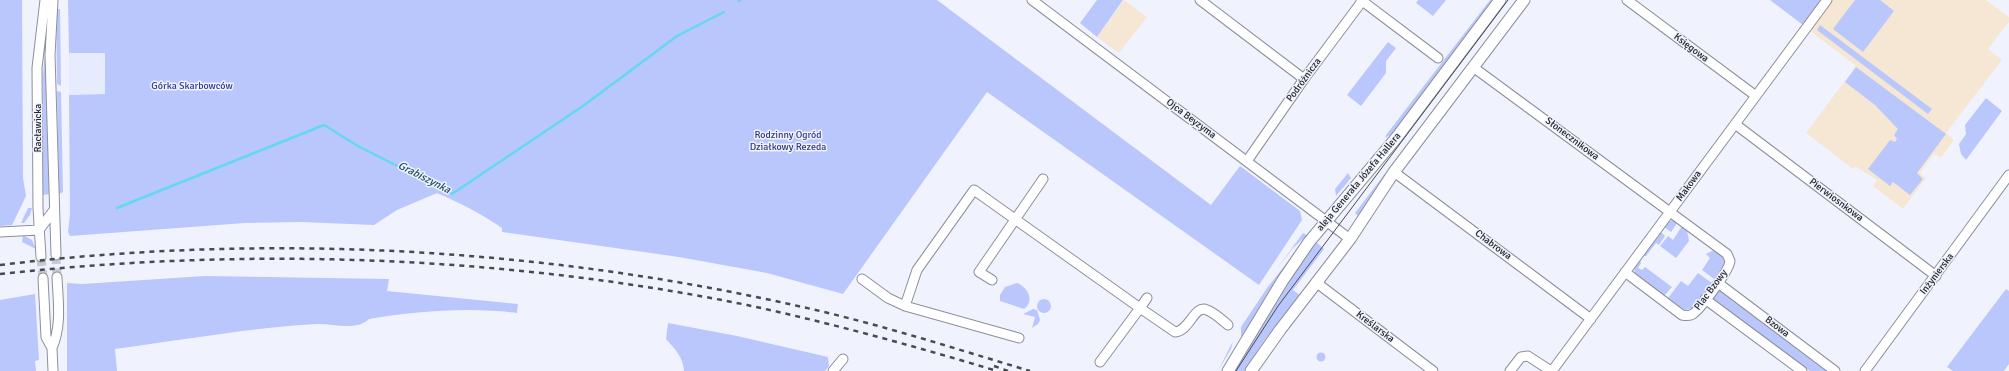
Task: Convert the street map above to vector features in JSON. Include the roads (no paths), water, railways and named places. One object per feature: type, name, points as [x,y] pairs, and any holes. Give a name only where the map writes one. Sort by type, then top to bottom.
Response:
[{"type":"main road","name":"aleja Generała Józefa Hallera","points":[[1228,371],[1295,261],[1326,221],[1397,137],[1500,0]]},
{"type":"main road","name":"aleja Generała Józefa Hallera","points":[[1252,371],[1350,239],[1394,172],[1524,0]]},
{"type":"street","name":"Racławicka","points":[[41,257],[39,230],[38,68],[45,0]]},
{"type":"street","name":"Racławicka","points":[[39,230],[56,253],[50,55],[53,0]]},
{"type":"street","name":"Ojca Beyzyma","points":[[1032,0],[1350,239]]},
{"type":"street","points":[[1200,0],[1304,79]]},
{"type":"street","points":[[1362,0],[1438,58]]},
{"type":"street","name":"Podróżnicza","points":[[1247,161],[1304,79],[1362,0]]},
{"type":"street","name":"Księgowa","points":[[1627,0],[1756,96]]},
{"type":"street","name":"Makowa","points":[[1510,371],[1521,357],[1528,356],[1551,371],[1827,0]]},
{"type":"street","points":[[41,30],[48,30],[52,34]]},
{"type":"street","name":"Słonecznikowa","points":[[1473,67],[1670,212]]},
{"type":"street","name":"Pierwiosnkowa","points":[[1735,124],[1936,276]]},
{"type":"street","name":"Chabrowa","points":[[1394,172],[1591,319]]},
{"type":"street","name":"Inżynierska","points":[[1865,371],[2009,175]]},
{"type":"street","points":[[992,280],[979,272],[1043,179]]},
{"type":"street","points":[[905,306],[917,270],[974,190],[1176,332],[1184,329],[1197,312],[1202,309],[1208,310],[1228,325]]},
{"type":"street","points":[[0,232],[39,230],[54,210]]},
{"type":"street","name":"Plac Bzowy","points":[[1625,272],[1682,315],[1693,314],[1718,283],[1729,266],[1729,257],[1670,212]]},
{"type":"street","points":[[52,348],[57,337],[57,276]]},
{"type":"street","points":[[43,278],[46,337],[52,348],[53,371]]},
{"type":"street","points":[[862,279],[888,298],[905,306],[1019,338]]},
{"type":"street","name":"Kreślarska","points":[[1317,283],[1433,371]]},
{"type":"street","name":"Bzowa","points":[[1718,283],[1835,371]]},
{"type":"street","points":[[1100,362],[1147,298]]},
{"type":"street","name":"Bzowa","points":[[1706,299],[1802,371]]},
{"type":"street","points":[[833,371],[843,359]]},
{"type":"waterway","name":"Grabiszynka","points":[[117,208],[324,125],[358,146],[452,194],[583,106],[677,36],[724,12]]},
{"type":"tunnel","points":[[56,255],[57,277]]},
{"type":"tunnel","points":[[41,257],[43,278]]},
{"type":"tram line","points":[[1236,371],[1278,306],[1508,0]]},
{"type":"railway","points":[[0,265],[100,255],[200,250],[300,248],[400,251],[501,259],[600,270],[700,286],[798,306],[885,328],[1030,371]]},
{"type":"railway","points":[[0,274],[187,260],[281,259],[374,261],[468,266],[561,275],[654,288],[747,305],[872,335],[997,371]]},
{"type":"railway","points":[[994,366],[1008,371]]},
{"type":"park label","name":"Górka Skarbowców","points":[[192,86]]},
{"type":"park label","name":"Rodzinny Ogród Działkowy Rezeda","points":[[788,140]]}]
